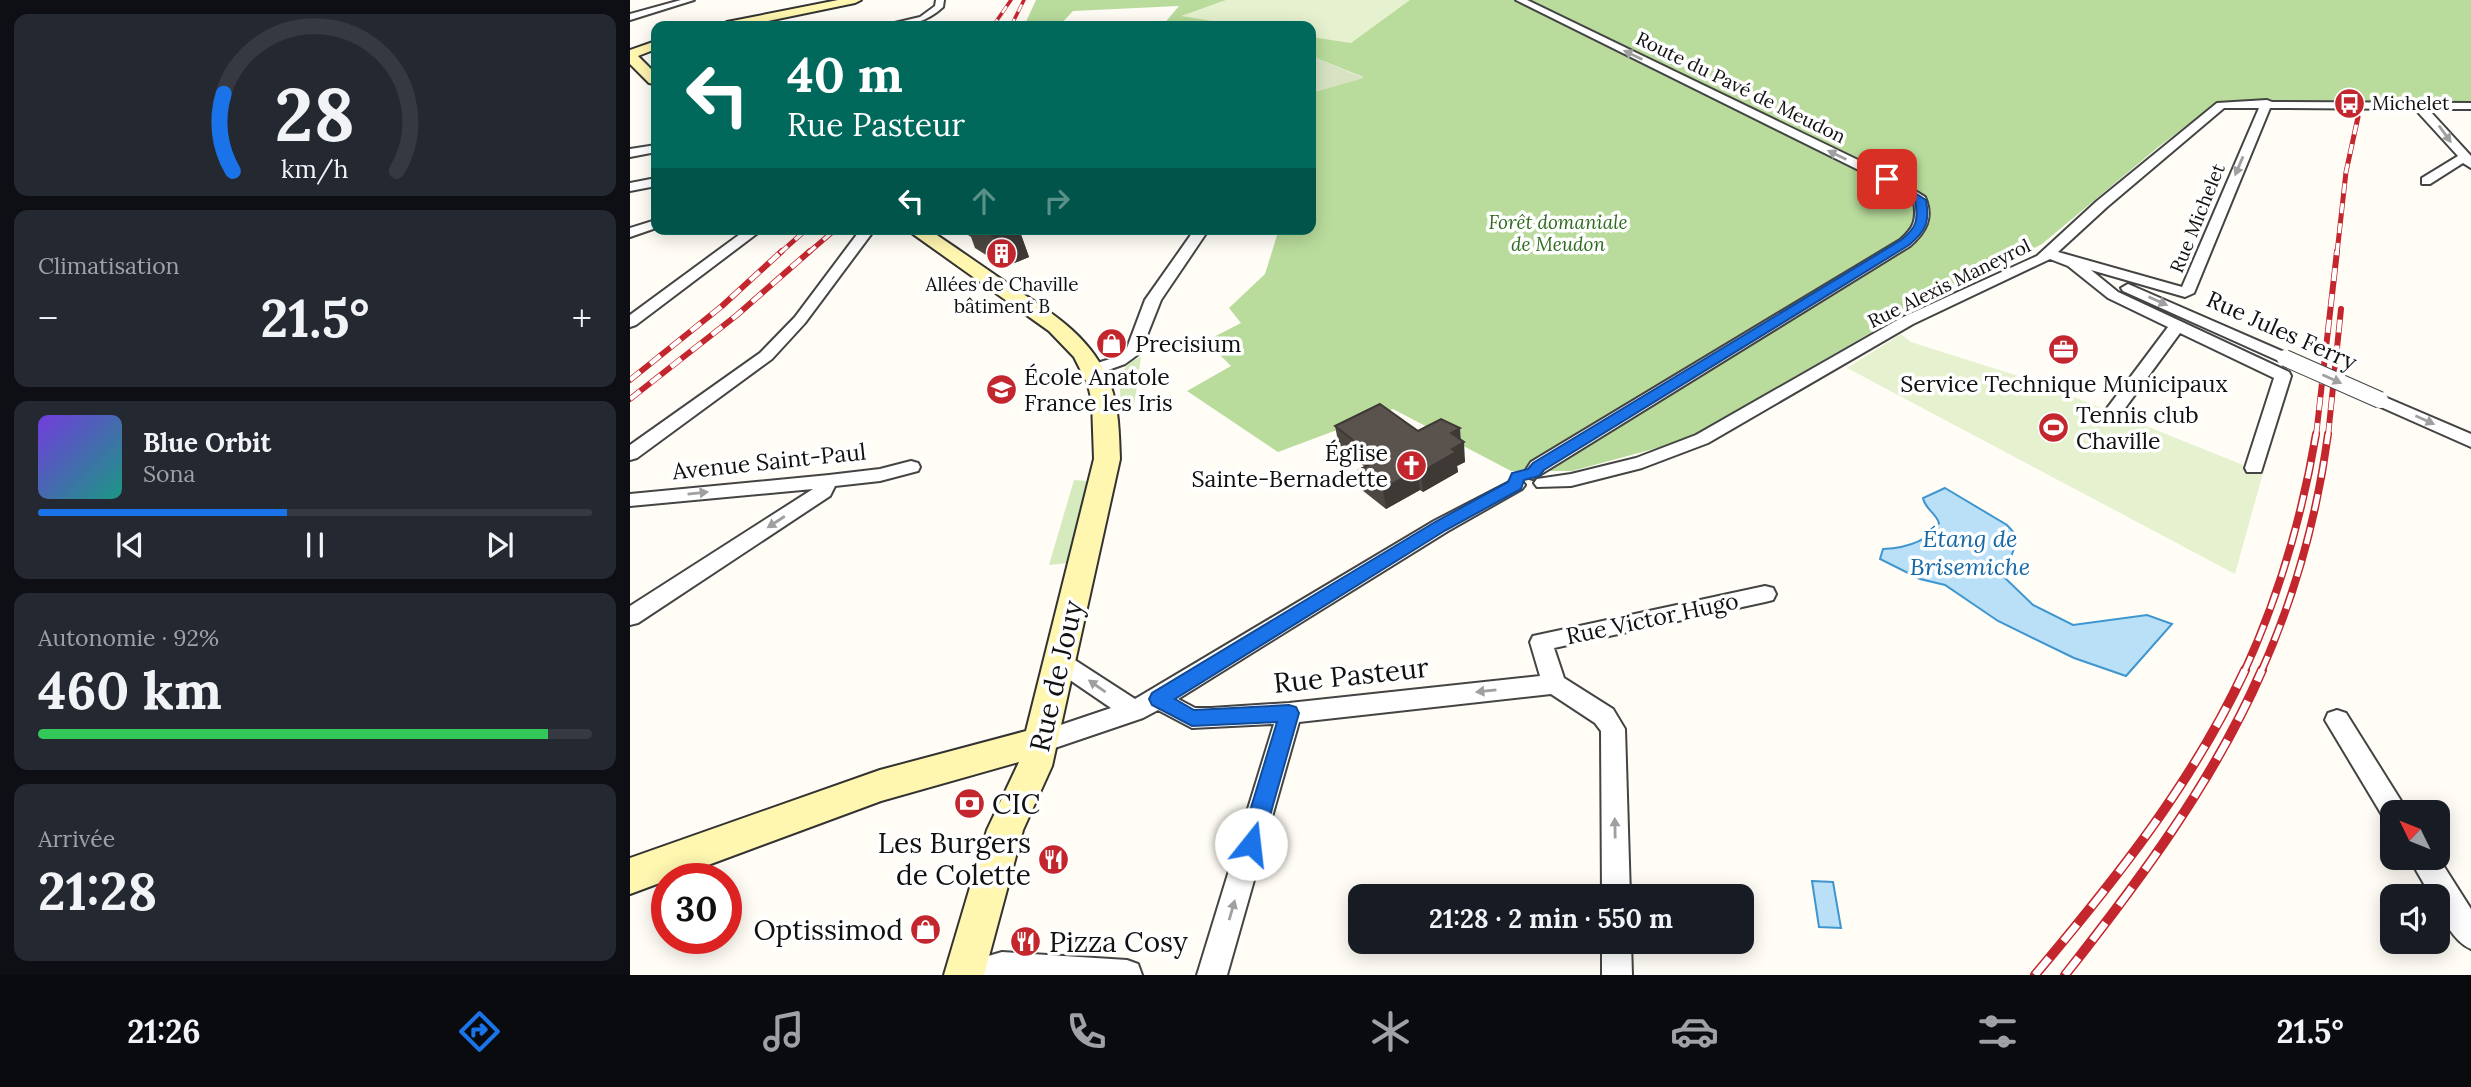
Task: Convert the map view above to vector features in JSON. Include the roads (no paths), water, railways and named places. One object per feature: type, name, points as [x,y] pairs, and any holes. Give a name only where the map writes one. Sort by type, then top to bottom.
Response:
[{"type":"main road","points":[[752,21],[855,0]]},
{"type":"main road","points":[[651,49],[631,60],[651,77]]},
{"type":"main road","name":"Rue de Jouy","points":[[924,235],[1057,326],[1075,342],[1094,370],[1104,399],[1107,459],[1035,766],[1005,831],[964,975]]},
{"type":"main road","points":[[630,876],[880,786],[1040,742]]},
{"type":"street","points":[[630,17],[690,0]]},
{"type":"street","points":[[910,21],[928,17],[939,7],[940,0]]},
{"type":"street","name":"Route du Pavé de Meudon","points":[[1520,0],[1887,179],[1920,200],[1923,216],[1920,230],[1905,243],[1538,467],[1531,480]]},
{"type":"street","name":"Rue Alexis Maneyrol","points":[[1531,480],[1571,480],[1642,462],[1702,439],[1907,321],[2050,254],[2102,204],[2216,108],[2230,104],[2267,103],[2471,106]]},
{"type":"street","name":"Rue Michelet","points":[[2050,254],[2073,263],[2102,268],[2185,293],[2189,290],[2193,274],[2267,103]]},
{"type":"street","points":[[2418,106],[2446,132],[2448,138],[2469,161]]},
{"type":"street","points":[[630,153],[651,150]]},
{"type":"street","points":[[2426,181],[2462,159],[2469,161]]},
{"type":"street","points":[[630,187],[651,183]]},
{"type":"street","points":[[630,233],[651,226]]},
{"type":"street","points":[[634,316],[747,235]]},
{"type":"street","points":[[630,454],[766,356],[800,320],[864,235]]},
{"type":"street","points":[[1094,370],[1119,361],[1134,350],[1153,300],[1198,235]]},
{"type":"street","points":[[2073,263],[2113,295],[2283,376],[2254,468]]},
{"type":"street","name":"Rue Jules Ferry","points":[[2073,263],[2471,441]]},
{"type":"street","points":[[2114,411],[2177,326]]},
{"type":"street","name":"Avenue Saint-Paul","points":[[630,500],[829,481],[880,475],[911,467]]},
{"type":"street","points":[[1040,742],[1134,711],[1158,699],[1441,526],[1531,480]]},
{"type":"street","points":[[630,617],[822,491],[829,481]]},
{"type":"street","name":"Rue Victor Hugo","points":[[1554,684],[1541,642],[1765,594]]},
{"type":"street","points":[[1059,661],[1134,711]]},
{"type":"street","points":[[1554,684],[1604,716],[1613,729],[1616,884]]},
{"type":"street","name":"Rue Pasteur","points":[[1158,699],[1192,718],[1289,713],[1554,684]]},
{"type":"street","points":[[1212,975],[1289,713]]},
{"type":"street","points":[[2337,720],[2387,800]]},
{"type":"street","points":[[2430,870],[2471,935]]},
{"type":"street","points":[[1617,954],[1618,975]]},
{"type":"street","points":[[972,975],[1002,967],[1127,975]]},
{"type":"water","name":"Étang de Brisemiche","points":[[1945,488],[2007,525],[2018,537],[2004,577],[2033,605],[2073,625],[2147,615],[2172,624],[2126,676],[2074,658],[1998,621],[1945,585],[1920,579],[1880,559],[1883,549],[1915,543],[1934,530],[1939,523],[1923,498]]},
{"type":"water","points":[[1812,881],[1833,882],[1841,928],[1819,927]]},
{"type":"railway","points":[[996,21],[1011,0]]},
{"type":"railway","points":[[1014,21],[1024,0]]},
{"type":"railway","points":[[2337,253],[2346,172],[2358,117]]},
{"type":"railway","points":[[780,253],[800,235]]},
{"type":"railway","points":[[808,253],[829,235]]},
{"type":"railway","points":[[630,380],[722,306],[782,251]]},
{"type":"railway","points":[[630,399],[737,315],[810,251]]},
{"type":"railway","points":[[2316,436],[2337,251]]},
{"type":"railway","points":[[2328,436],[2341,309]]},
{"type":"railway","points":[[2244,672],[2288,556],[2304,496],[2316,434]]},
{"type":"railway","points":[[2261,672],[2303,556],[2318,496],[2328,434]]},
{"type":"railway","points":[[2065,975],[2121,903],[2198,791],[2243,711],[2262,670]]},
{"type":"railway","points":[[2035,975],[2150,830],[2201,752],[2244,672]]},
{"type":"place","name":"Michelet","points":[[2349,103]]},
{"type":"place","name":"Allées de Chaville bâtiment B","points":[[1002,253]]},
{"type":"place","name":"Precisium","points":[[1112,343]]},
{"type":"place","name":"Service Technique Municipaux","points":[[2064,349]]},
{"type":"place","name":"École Anatole France les Iris","points":[[1001,389]]},
{"type":"place","name":"Tennis club Chaville","points":[[2053,427]]},
{"type":"place","name":"Église Sainte-Bernadette","points":[[1411,465]]},
{"type":"place","name":"CIC","points":[[969,804]]},
{"type":"place","name":"Les Burgers de Colette","points":[[1054,859]]},
{"type":"place","name":"Optissimod","points":[[926,930]]},
{"type":"place","name":"Pizza Cosy","points":[[1026,942]]},
{"type":"park label","name":"Forêt domaniale de Meudon","points":[[1558,233]]}]
